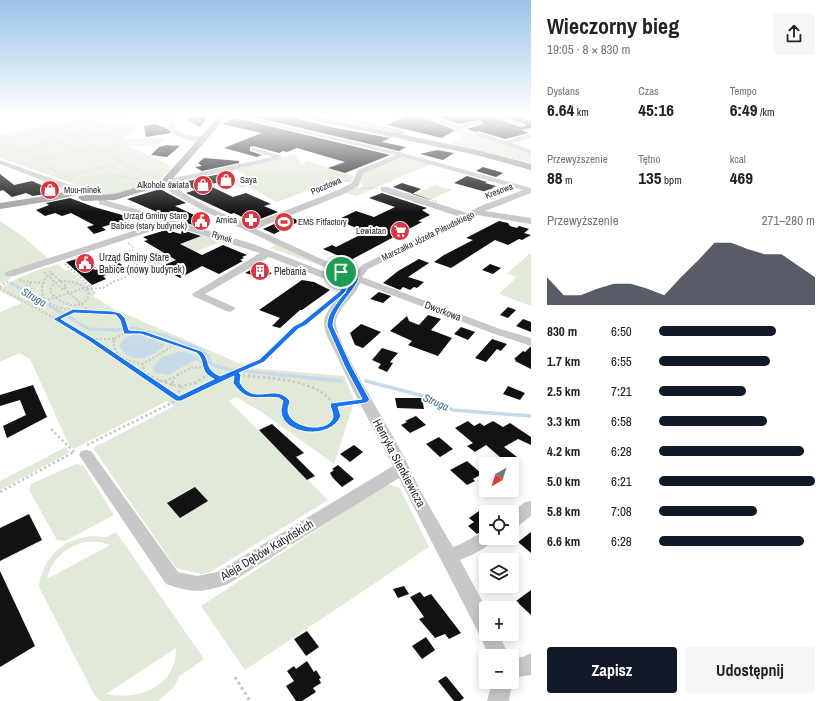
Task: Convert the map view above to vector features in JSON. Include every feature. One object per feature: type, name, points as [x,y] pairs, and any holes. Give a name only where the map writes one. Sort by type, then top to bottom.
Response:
[{"type":"main road","points":[[0,206],[51,198],[77,192],[103,200],[115,197],[158,181],[194,148]]},
{"type":"main road","points":[[449,148],[531,166]]},
{"type":"street","name":"Kresowa","points":[[375,148],[531,190]]},
{"type":"street","points":[[519,148],[531,152]]},
{"type":"street","points":[[158,181],[279,158],[278,156],[252,149]]},
{"type":"street","name":"Pocztowa","points":[[250,228],[341,192],[355,184],[361,172],[403,154]]},
{"type":"street","points":[[0,162],[77,192]]},
{"type":"street","name":"Rynek","points":[[158,181],[207,209],[356,278]]},
{"type":"street","points":[[384,189],[467,216]]},
{"type":"street","name":"Kresowa","points":[[476,212],[501,200],[531,190]]},
{"type":"street","name":"Rynek","points":[[103,200],[250,246],[329,277]]},
{"type":"street","name":"Marszałka Józefa Piłsudskiego","points":[[356,278],[365,267],[476,212],[531,221]]},
{"type":"street","points":[[14,275],[171,222]]},
{"type":"street","points":[[250,246],[269,238]]},
{"type":"street","points":[[230,309],[197,294],[268,253]]},
{"type":"street","name":"Dworkowa","points":[[356,278],[496,331],[531,342]]},
{"type":"street","name":"Henryka Sienkiewicza","points":[[356,278],[353,286],[335,310],[330,326],[348,367],[479,614]]},
{"type":"street","name":"Aleja Dębów Katyńskich","points":[[82,451],[172,578],[192,584],[205,584],[222,578],[395,473],[402,467]]},
{"type":"street","points":[[519,516],[531,508]]},
{"type":"street","points":[[447,556],[464,552],[479,542]]},
{"type":"street","points":[[519,668],[527,667],[531,663]]},
{"type":"street","points":[[498,701],[501,689]]},
{"type":"path","points":[[11,148],[65,177],[77,192]]},
{"type":"path","points":[[17,151],[30,148]]},
{"type":"path","points":[[71,148],[78,151]]},
{"type":"path","points":[[36,160],[90,148]]},
{"type":"path","points":[[94,148],[158,181]]},
{"type":"path","points":[[101,151],[110,148]]},
{"type":"path","points":[[65,177],[121,162]]},
{"type":"path","points":[[91,163],[114,175],[147,180]]},
{"type":"path","points":[[360,188],[384,189]]},
{"type":"path","points":[[109,258],[133,250],[133,247],[127,244],[126,241]]},
{"type":"path","points":[[81,255],[97,269],[116,263],[103,253],[104,251]]},
{"type":"path","points":[[87,289],[89,297],[82,304],[68,304],[54,298],[50,290],[52,285],[60,281],[74,282],[87,289],[103,288],[141,270],[141,268],[129,259]]},
{"type":"path","points":[[48,300],[90,286],[61,261]]},
{"type":"path","points":[[46,268],[67,287],[64,288]]},
{"type":"path","points":[[41,270],[62,289],[64,288],[70,293],[90,312]]},
{"type":"path","points":[[52,274],[48,276],[44,283],[42,291],[44,297],[60,307],[73,311],[118,314],[123,319],[126,332]]},
{"type":"path","points":[[14,275],[21,281],[44,283]]},
{"type":"path","points":[[26,286],[30,284],[30,282]]},
{"type":"path","points":[[0,288],[91,339],[179,399]]},
{"type":"path","points":[[0,492],[82,451],[179,399],[220,379],[236,374],[262,360],[296,327],[304,323],[324,307]]},
{"type":"path","points":[[56,319],[73,311]]},
{"type":"path","points":[[91,339],[114,339],[126,332],[141,332],[199,352],[203,356],[205,366],[209,374],[220,379]]},
{"type":"path","points":[[114,339],[114,351],[119,357],[143,364],[176,344]]},
{"type":"path","points":[[267,356],[272,358]]},
{"type":"path","points":[[143,364],[144,372],[158,381],[173,385],[182,386],[195,383],[209,374]]},
{"type":"path","points":[[158,381],[165,381],[175,377],[192,367],[205,366]]},
{"type":"path","points":[[236,374],[305,385],[323,394],[334,405],[337,416],[332,424],[318,430],[301,428],[292,424],[285,416],[284,411],[287,403],[284,398],[276,395],[256,396],[248,394],[238,386],[236,374]]},
{"type":"path","points":[[173,385],[172,380],[175,377]]},
{"type":"path","points":[[176,397],[182,386]]},
{"type":"path","points":[[334,405],[366,400]]},
{"type":"path","points":[[51,428],[82,451]]},
{"type":"path","points":[[235,677],[250,701]]},
{"type":"green space","points":[[0,148],[133,148],[173,167],[168,168],[171,170],[155,183],[119,194],[107,195],[0,158]]},
{"type":"green space","points":[[467,148],[515,148],[531,153],[531,163]]},
{"type":"green space","points":[[296,154],[302,164],[308,161],[354,176],[351,182],[340,182],[330,186],[325,184],[277,202],[247,186],[242,188],[229,181],[247,176],[237,171],[220,175],[215,172]]},
{"type":"green space","points":[[408,157],[431,164],[356,196],[346,193],[354,188],[361,188],[363,185],[360,183],[365,172]]},
{"type":"green space","points":[[435,185],[452,190],[427,201],[412,196]]},
{"type":"green space","points":[[0,221],[21,235],[49,259],[8,273],[12,277],[2,284],[0,282]]},
{"type":"green space","points":[[203,235],[222,241],[155,269],[139,258]]},
{"type":"green space","points":[[266,242],[274,243],[327,268],[271,248],[275,245]]},
{"type":"green space","points":[[529,254],[531,255],[531,306],[499,294],[517,277],[507,274]]},
{"type":"green space","points":[[58,264],[65,271],[69,270],[97,293],[93,296],[114,309],[250,368],[344,376],[356,405],[353,405],[334,464],[260,411],[236,397],[229,401],[328,500],[210,572],[202,574],[176,568],[93,448],[174,406],[167,401],[74,449],[69,445],[30,359],[19,353],[0,362],[0,312],[22,303],[0,291],[0,289],[21,277]]},
{"type":"green space","points":[[66,447],[70,452],[0,490],[0,481]]},
{"type":"green space","points":[[76,464],[83,465],[114,515],[65,541],[57,540],[29,490],[31,484]]},
{"type":"green space","points":[[387,484],[400,488],[429,547],[245,670],[201,606]]},
{"type":"green space","points":[[116,532],[204,659],[180,676],[173,688],[158,701],[101,701],[95,696],[39,587],[40,578],[47,562],[55,552],[65,544],[80,538],[91,536],[107,537]],"holes":[[[86,542],[100,542],[110,545],[47,579],[52,566],[60,555],[66,550]],[[176,648],[174,661],[170,672],[163,681],[154,688],[144,693],[132,695],[119,696],[106,694]]]},
{"type":"water","points":[[137,334],[164,344],[164,346],[147,357],[136,358],[130,356],[119,346],[125,338]]},
{"type":"water","points":[[179,351],[193,354],[203,363],[195,360],[168,375],[156,373],[154,371],[154,366],[161,358]]},
{"type":"building","points":[[158,148],[178,148],[167,157],[151,155]]},
{"type":"building","points":[[224,148],[250,148],[250,151],[262,155],[257,157]]},
{"type":"building","points":[[259,148],[359,148],[390,155],[345,173],[328,168],[345,162],[297,148],[279,153]]},
{"type":"building","points":[[385,148],[405,148],[399,151]]},
{"type":"building","points":[[437,150],[454,153],[443,160],[420,154]]},
{"type":"building","points":[[204,158],[239,161],[239,163],[202,171],[195,167],[202,166],[198,163]]},
{"type":"building","points":[[483,167],[503,173],[496,177],[476,171]]},
{"type":"building","points":[[224,173],[234,178],[208,185],[233,197],[246,193],[271,204],[264,206],[278,212],[253,222],[234,213],[231,214],[186,193],[195,190],[184,182]]},
{"type":"building","points":[[0,174],[14,185],[32,181],[57,192],[33,196],[26,193],[12,197],[3,190],[0,191]]},
{"type":"building","points":[[467,176],[496,186],[486,192],[454,183]]},
{"type":"building","points":[[402,183],[421,189],[413,194],[393,187]]},
{"type":"building","points":[[160,189],[186,203],[175,206],[211,223],[208,224],[210,225],[203,228],[173,219],[127,199]]},
{"type":"building","points":[[382,193],[427,208],[422,210],[430,215],[418,221],[422,222],[345,263],[335,259],[339,256],[323,249],[332,245],[336,247],[366,232],[337,220],[356,211],[374,217],[395,207],[369,198]]},
{"type":"building","points":[[70,198],[94,207],[133,218],[102,227],[106,230],[94,234],[87,227],[94,225],[71,213],[62,216],[55,213],[45,216],[36,210],[49,205],[46,203]]},
{"type":"building","points":[[290,217],[300,221],[274,234],[263,229]]},
{"type":"building","points":[[499,221],[508,223],[510,226],[517,228],[519,226],[529,229],[524,233],[531,235],[508,245],[495,240],[451,268],[434,262],[473,240],[466,238]]},
{"type":"building","points":[[166,230],[181,234],[182,230],[201,236],[180,244],[202,255],[223,245],[247,255],[242,257],[244,258],[240,260],[243,261],[219,274],[202,266],[180,278],[160,267],[176,260],[144,241],[148,240],[143,237]]},
{"type":"building","points":[[80,258],[95,270],[119,263],[127,268],[103,276],[106,279],[92,285],[66,262]]},
{"type":"building","points":[[419,259],[429,263],[408,277],[424,282],[417,288],[414,287],[410,290],[403,287],[400,290],[383,283],[398,271]]},
{"type":"building","points":[[490,264],[501,268],[493,274],[482,270]]},
{"type":"building","name":"Plebania","points":[[256,267],[272,273],[264,278],[245,273]]},
{"type":"building","points":[[302,280],[314,282],[330,290],[300,310],[280,328],[272,326],[280,318],[259,310]]},
{"type":"building","points":[[379,292],[391,296],[383,303],[370,299]]},
{"type":"building","points":[[508,307],[516,310],[508,318],[500,315]]},
{"type":"building","points":[[428,315],[441,319],[431,330],[452,338],[438,356],[408,345],[412,341],[390,331],[407,316],[409,321],[419,325]]},
{"type":"building","points":[[523,319],[531,322],[531,332],[516,326]]},
{"type":"building","points":[[361,324],[381,332],[363,348],[355,345],[350,333]]},
{"type":"building","points":[[461,327],[475,332],[468,340],[454,334]]},
{"type":"building","points":[[492,339],[507,344],[501,351],[497,349],[486,362],[475,358]]},
{"type":"building","points":[[530,347],[531,369],[515,361],[516,360],[514,359]]},
{"type":"building","points":[[382,348],[398,353],[390,362],[393,363],[387,372],[378,368],[381,364],[372,360]]},
{"type":"building","points":[[33,385],[47,417],[7,438],[3,426],[26,415],[20,400],[0,406],[0,395]]},
{"type":"building","points":[[508,386],[525,393],[520,400],[503,394]]},
{"type":"building","points":[[395,398],[422,398],[424,409],[397,408]]},
{"type":"building","points":[[416,416],[426,425],[410,433],[401,425],[407,422],[405,421]]},
{"type":"building","points":[[468,421],[474,426],[480,423],[484,426],[493,421],[503,427],[510,423],[531,437],[531,445],[518,439],[504,447],[517,457],[500,457],[486,445],[475,452],[467,446],[473,443],[455,428]]},
{"type":"building","points":[[272,424],[304,453],[296,457],[315,476],[307,480],[259,430]]},
{"type":"building","points":[[439,437],[453,449],[440,457],[426,444]]},
{"type":"building","points":[[354,445],[363,452],[350,462],[340,454]]},
{"type":"building","points":[[467,461],[479,471],[479,476],[473,479],[475,481],[467,485],[450,470]]},
{"type":"building","points":[[338,465],[354,479],[342,487],[330,473],[334,470],[332,469]]},
{"type":"building","points":[[195,487],[208,501],[180,518],[167,503]]},
{"type":"building","points":[[479,511],[479,533],[477,534],[468,526],[474,522],[469,518]]},
{"type":"building","points":[[29,514],[42,540],[0,561],[0,528]]},
{"type":"building","points":[[531,532],[531,553],[519,543]]},
{"type":"building","points":[[0,571],[35,646],[0,667]]},
{"type":"building","points":[[404,586],[409,594],[398,598],[393,589]]},
{"type":"building","points":[[531,590],[531,615],[519,604],[519,601],[516,601]]},
{"type":"building","points":[[420,592],[424,597],[431,594],[461,633],[449,639],[445,634],[435,638],[419,619],[424,617],[410,597]]},
{"type":"building","points":[[307,631],[319,647],[306,656],[294,639]]},
{"type":"building","points":[[426,637],[435,650],[422,659],[412,646]]},
{"type":"building","points":[[307,661],[314,672],[316,670],[321,678],[319,679],[321,683],[313,688],[316,692],[302,701],[296,701],[286,686],[294,681],[287,671],[294,666],[296,669]]},
{"type":"building","points":[[446,676],[464,698],[460,701],[454,701],[438,681]]},
{"type":"waterway","name":"Struga","points":[[11,283],[89,329],[115,330],[133,328],[163,335],[200,349],[208,356],[211,363]]},
{"type":"waterway","name":"Struga","points":[[203,362],[211,363]]},
{"type":"waterway","name":"Struga","points":[[211,363],[215,366],[233,370]]},
{"type":"waterway","name":"Struga","points":[[244,371],[283,375]]},
{"type":"waterway","name":"Struga","points":[[273,374],[341,381]]},
{"type":"waterway","name":"Struga","points":[[366,381],[427,397],[453,410],[531,416]]},
{"type":"place","name":"Saya","points":[[226,180]]},
{"type":"place","name":"Alkohole świata","points":[[203,185]]},
{"type":"place","name":"Muu-minek","points":[[50,190]]},
{"type":"place","name":"Arnica","points":[[251,220]]},
{"type":"place","name":"Urząd Gminy Stare Babice (stary budynek)","points":[[201,221]]},
{"type":"place","name":"EMS Fitfactory","points":[[284,222]]},
{"type":"place","name":"Lewiatan","points":[[400,231]]},
{"type":"place","name":"Urząd Gminy Stare Babice (nowy budynek)","points":[[85,263]]},
{"type":"place","name":"Plebania","points":[[260,271]]},
{"type":"route","points":[[341,272],[331,278],[346,285],[342,292],[304,323],[296,327],[262,360],[220,379],[209,374],[205,367],[203,356],[199,352],[141,332],[126,332],[123,319],[118,314],[112,312],[73,311],[56,319],[91,339],[179,399],[212,382],[220,379],[235,373],[238,375],[237,383],[240,389],[244,392],[256,396],[273,394],[281,396],[287,401],[284,411],[285,416],[292,424],[301,428],[318,430],[327,427],[335,421],[337,416],[334,405],[366,400],[348,367],[330,326],[335,310],[353,286],[356,278],[341,272]]}]
